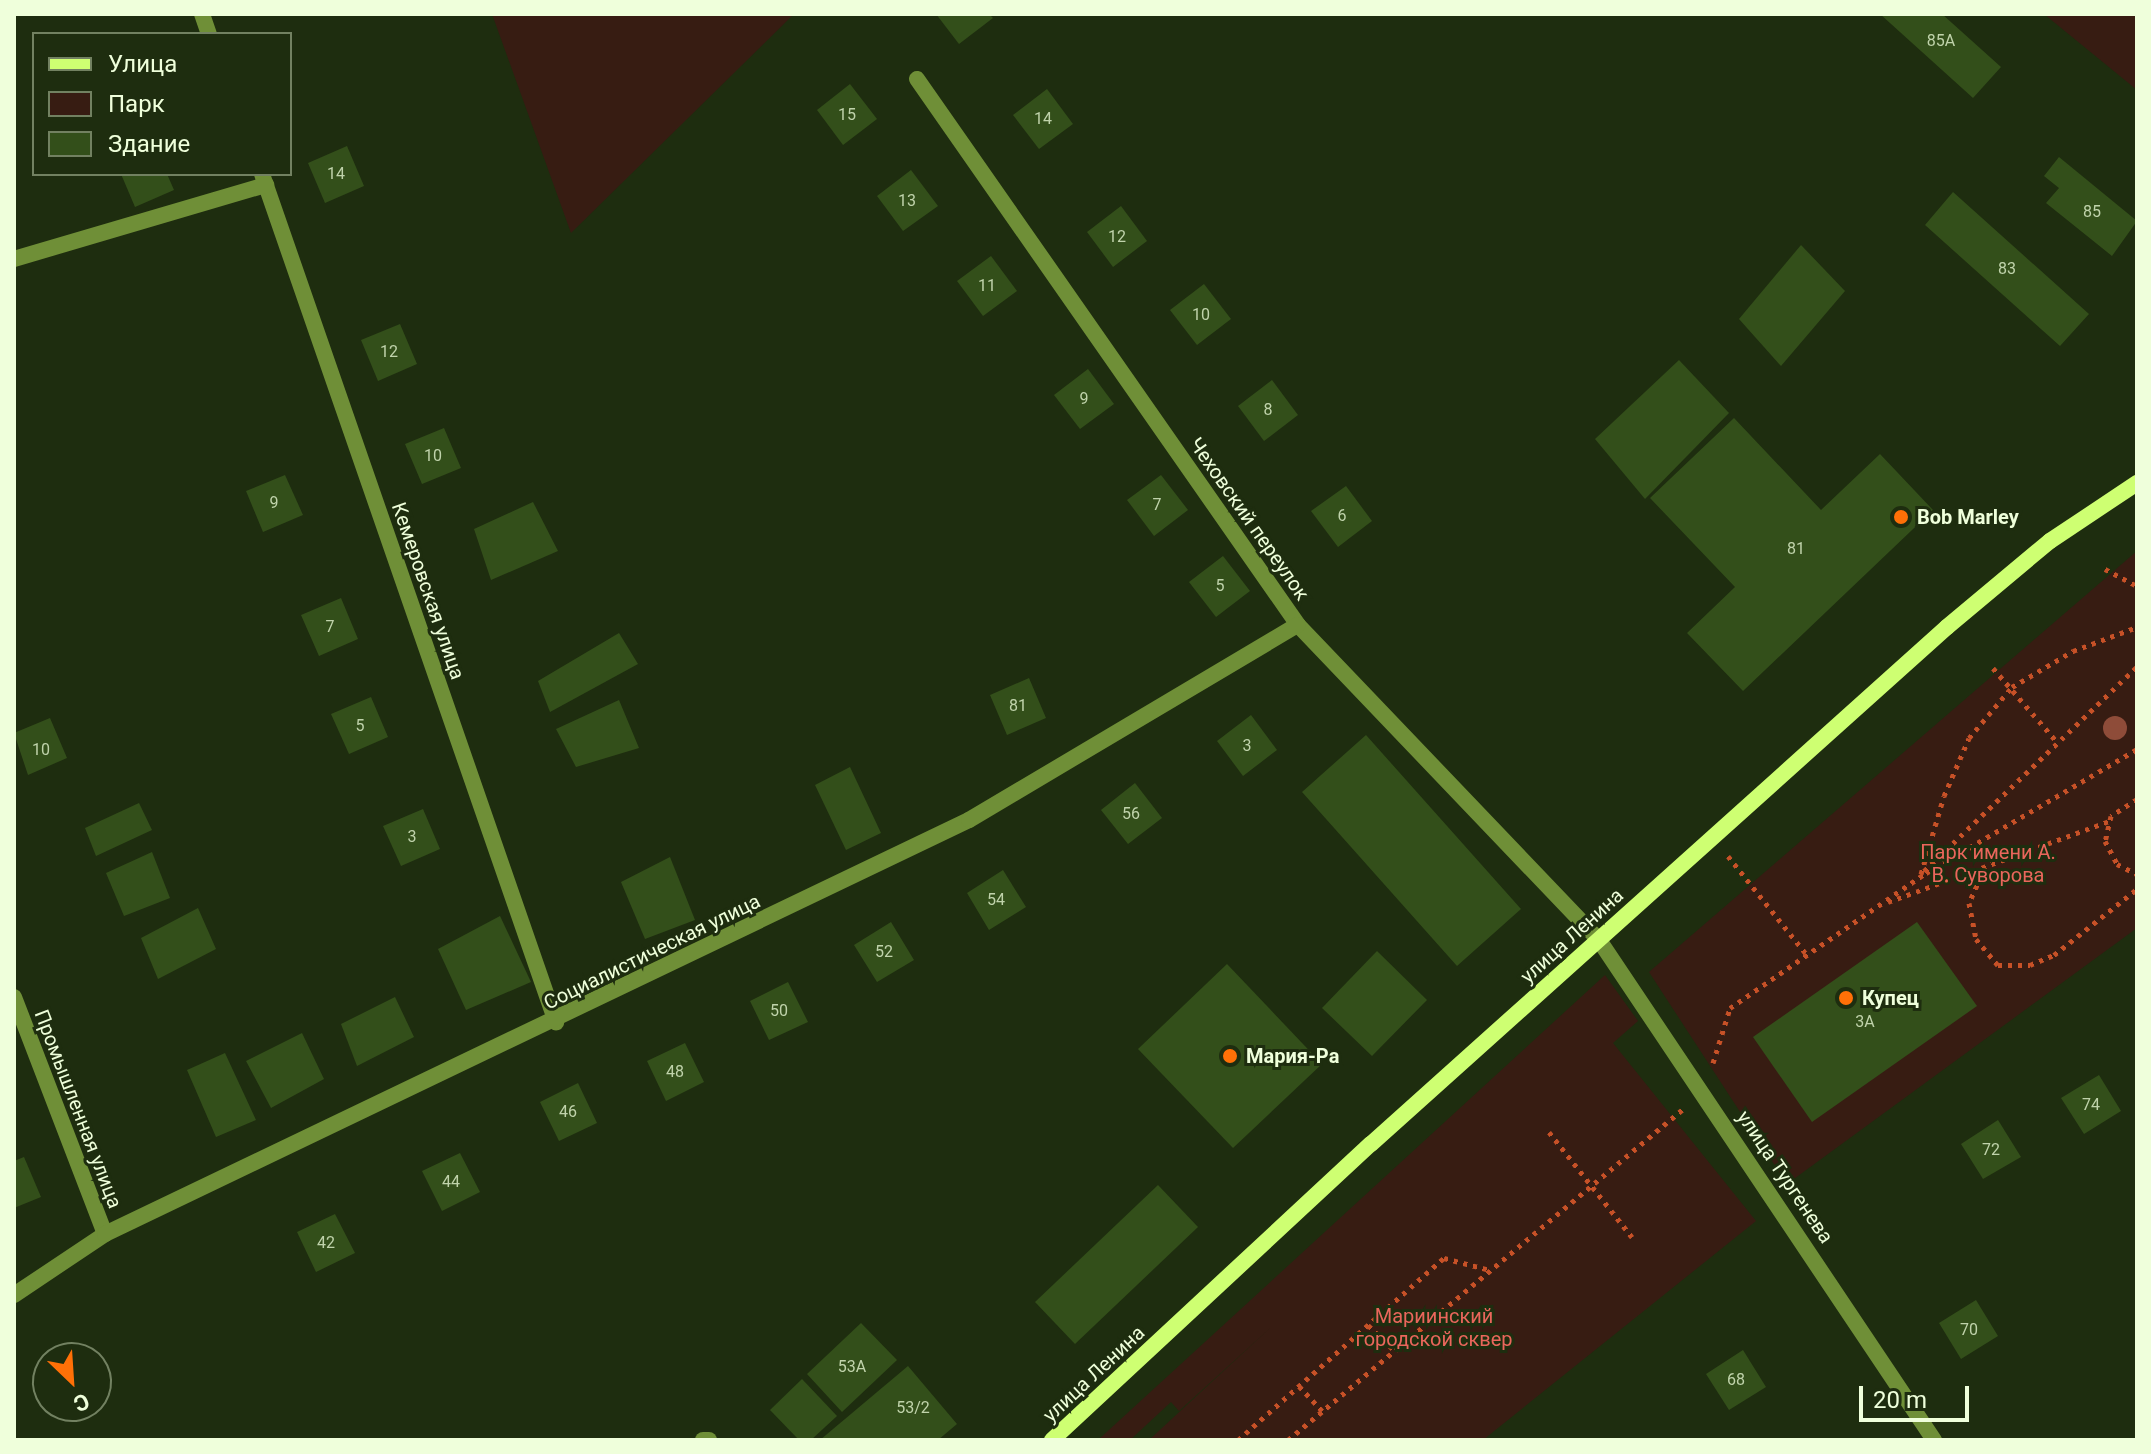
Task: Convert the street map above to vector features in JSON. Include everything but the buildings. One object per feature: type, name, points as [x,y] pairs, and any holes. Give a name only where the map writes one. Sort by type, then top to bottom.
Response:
[{"type":"main road","name":"улица Ленина","points":[[1052,1440],[1599,940],[2050,541],[2137,483]]},
{"type":"street","name":"Чеховский переулок","points":[[917,79],[1298,625],[1599,940]]},
{"type":"street","points":[[14,259],[264,179]]},
{"type":"street","name":"Кемеровская улица","points":[[264,179],[556,1022]]},
{"type":"street","name":"Социалистическая улица","points":[[14,1295],[105,1234],[556,1022],[969,820],[1298,625]]},
{"type":"street","name":"улица Тургенева","points":[[1599,940],[1704,1092],[1934,1440]]},
{"type":"street","name":"Промышленная улица","points":[[14,997],[105,1234]]},
{"type":"street","points":[[703,1440],[709,1440]]},
{"type":"path","points":[[2105,569],[2137,586]]},
{"type":"path","points":[[1919,877],[1944,796],[1969,738],[2012,687],[2073,651],[2137,627]]},
{"type":"path","points":[[1919,877],[2137,667]]},
{"type":"path","points":[[1993,668],[2058,743]]},
{"type":"path","points":[[1288,1440],[1704,1092],[1730,1008],[1919,877],[2137,749]]},
{"type":"path","points":[[1879,905],[2109,821],[2119,807],[2137,799]]},
{"type":"path","points":[[2109,821],[2109,853],[2117,864],[2137,874]]},
{"type":"path","points":[[1714,838],[1807,955]]},
{"type":"path","points":[[1985,867],[1969,903],[1976,939],[1998,965],[2030,965],[2054,955],[2137,889]]},
{"type":"path","points":[[1549,1132],[1632,1237]]},
{"type":"path","points":[[1238,1440],[1444,1258],[1490,1270]]},
{"type":"path","points":[[1368,1325],[1394,1350]]},
{"type":"path","points":[[1299,1386],[1322,1411]]},
{"type":"green space","points":[[492,14],[794,14],[571,233]]},
{"type":"green space","points":[[2044,14],[2137,14],[2137,90]]},
{"type":"green space","name":"Парк имени А. В. Суворова","points":[[2137,551],[2137,928],[1787,1184],[1649,972]]},
{"type":"green space","name":"Мариинский городской сквер","points":[[1605,975],[1638,1021],[1613,1043],[1756,1221],[1483,1440],[1149,1440],[1282,1317],[1179,1411],[1171,1402],[1130,1440],[1098,1440]]},
{"type":"place","name":"Bob Marley","points":[[1901,517]]},
{"type":"place","name":"Купец","points":[[1846,998]]},
{"type":"place","name":"Мария-Ра","points":[[1230,1056]]}]
